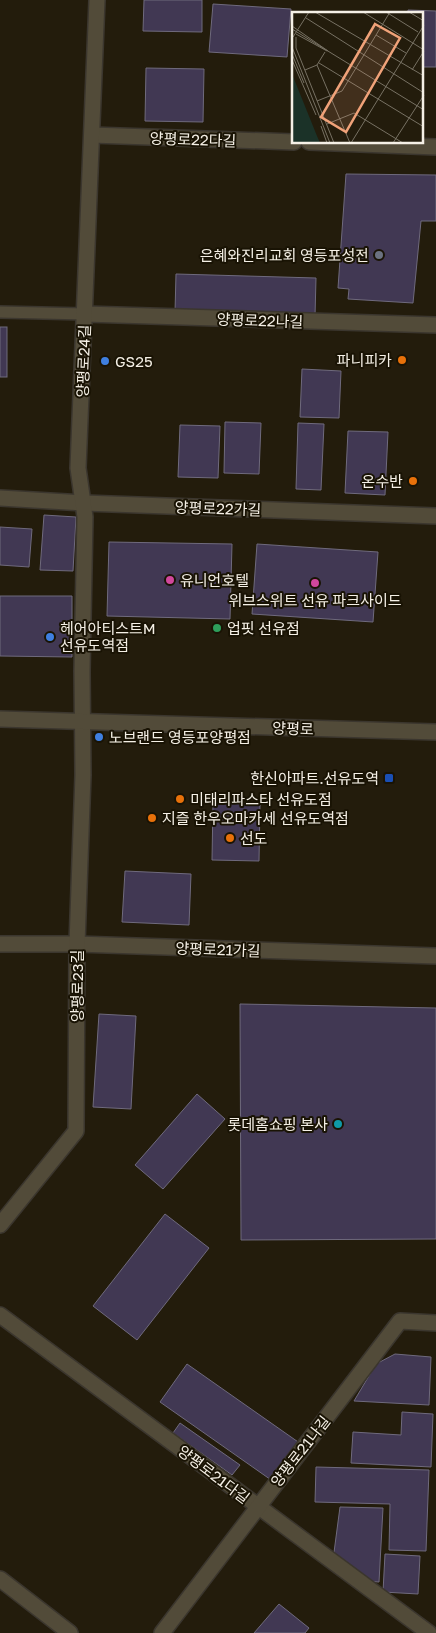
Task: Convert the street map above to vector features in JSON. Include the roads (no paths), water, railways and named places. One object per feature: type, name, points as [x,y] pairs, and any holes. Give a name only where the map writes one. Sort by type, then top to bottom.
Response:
[{"type":"street","name":"양평로24길","points":[[83,721],[85,517],[78,468],[97,0]]},
{"type":"street","name":"양평로22다길","points":[[92,135],[292,142]]},
{"type":"street","points":[[360,144],[436,147]]},
{"type":"street","name":"양평로22나길","points":[[84,314],[436,325]]},
{"type":"street","name":"양평로22가길","points":[[0,498],[84,503],[436,516]]},
{"type":"street","name":"양평로","points":[[0,719],[436,732]]},
{"type":"street","name":"양평로23길","points":[[0,1225],[76,1130],[77,944],[83,721]]},
{"type":"street","name":"양평로21가길","points":[[0,944],[77,944],[436,956]]},
{"type":"street","name":"양평로21다길","points":[[0,1315],[429,1633]]},
{"type":"street","name":"양평로21나길","points":[[162,1633],[257,1506],[400,1322],[436,1323]]},
{"type":"street","points":[[0,1579],[70,1633]]},
{"type":"lane","points":[[0,312],[84,314]]},
{"type":"place","name":"은혜와진리교회 영등포성전","points":[[379,255]]},
{"type":"place","name":"파니피카","points":[[402,360]]},
{"type":"place","name":"GS25","points":[[105,361]]},
{"type":"place","name":"온수반","points":[[413,481]]},
{"type":"place","name":"유니언호텔","points":[[170,580]]},
{"type":"place","name":"위브스위트 선유 파크사이드","points":[[315,583]]},
{"type":"place","name":"업핏 선유점","points":[[217,628]]},
{"type":"place","name":"헤어아티스트M 선유도역점","points":[[50,637]]},
{"type":"place","name":"노브랜드 영등포양평점","points":[[99,737]]},
{"type":"place","name":"한신아파트.선유도역","points":[[389,778]]},
{"type":"place","name":"미태리파스타 선유도점","points":[[180,799]]},
{"type":"place","name":"지즐 한우오마카세 선유도역점","points":[[152,818]]},
{"type":"place","name":"선도","points":[[230,838]]},
{"type":"place","name":"롯데홈쇼핑 본사","points":[[338,1124]]}]
